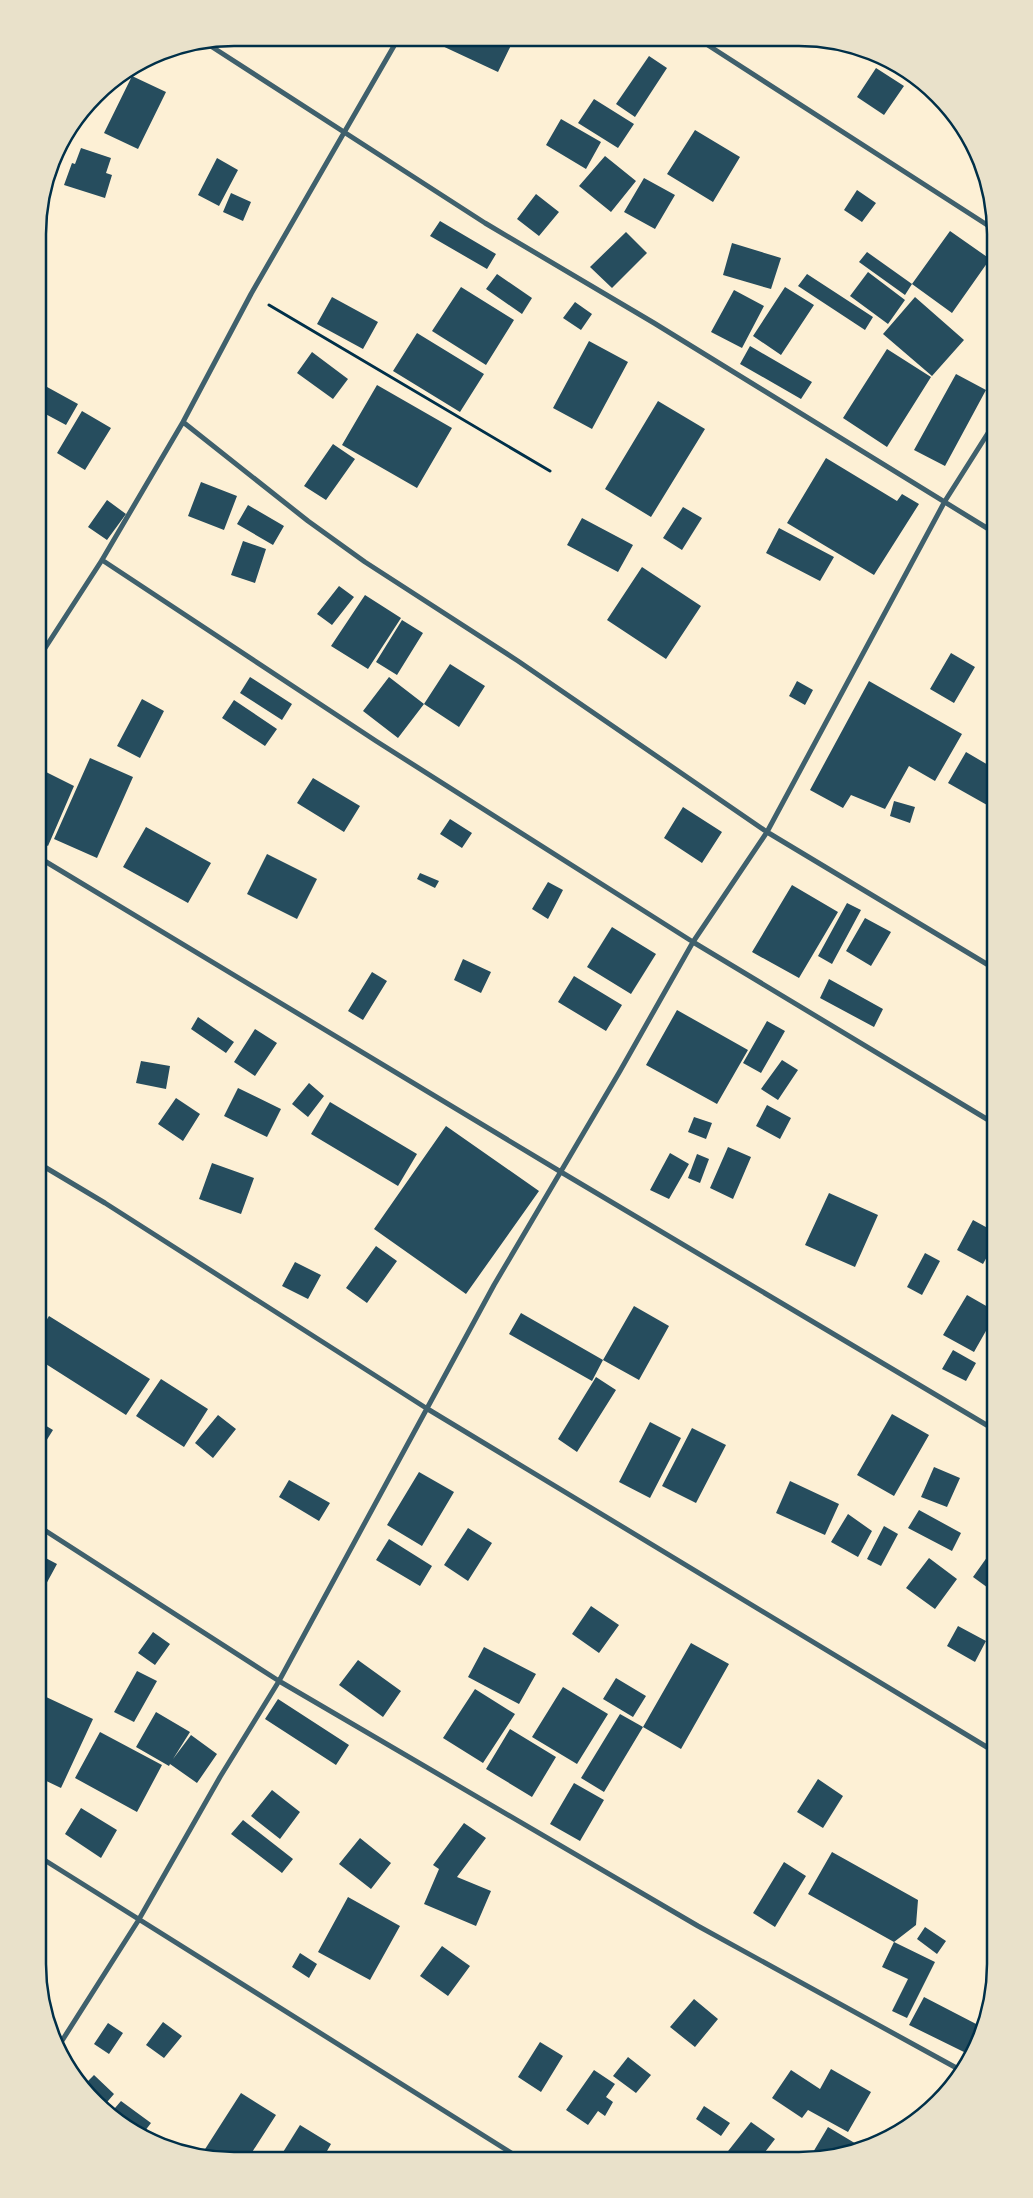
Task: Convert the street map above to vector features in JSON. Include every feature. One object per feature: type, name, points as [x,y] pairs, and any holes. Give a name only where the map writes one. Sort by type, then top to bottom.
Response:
[{"type":"street","points":[[46,647],[102,560],[183,422],[250,294],[393,46]]},
{"type":"street","points":[[709,46],[986,224]]},
{"type":"street","points":[[213,48],[485,223],[654,322],[987,528]]},
{"type":"street","points":[[183,422],[308,521],[365,562],[518,660],[767,832],[987,965]]},
{"type":"street","points":[[63,2040],[138,1921],[220,1778],[279,1681],[494,1285],[693,942],[767,832],[946,501],[987,436]]},
{"type":"street","points":[[102,560],[376,741],[693,942],[987,1119]]},
{"type":"street","points":[[46,862],[561,1172],[987,1425]]},
{"type":"street","points":[[46,1168],[105,1203],[426,1408],[987,1747]]},
{"type":"street","points":[[46,1531],[279,1681],[698,1926],[955,2068]]},
{"type":"street","points":[[46,1861],[138,1921],[510,2152]]},
{"type":"path","points":[[250,294],[550,471]]},
{"type":"building","points":[[442,46],[511,46],[498,72]]},
{"type":"building","points":[[649,56],[667,68],[635,117],[616,104]]},
{"type":"building","points":[[876,68],[904,86],[884,115],[857,97]]},
{"type":"building","points":[[133,76],[166,92],[138,149],[104,133]]},
{"type":"building","points":[[594,99],[634,124],[618,148],[578,123]]},
{"type":"building","points":[[561,119],[601,142],[586,169],[546,145]]},
{"type":"building","points":[[695,130],[740,157],[713,202],[667,174]]},
{"type":"building","points":[[81,148],[111,158],[106,173],[112,175],[105,198],[64,185],[72,163],[75,164]]},
{"type":"building","points":[[605,156],[636,181],[611,212],[579,186]]},
{"type":"building","points":[[217,158],[238,170],[219,206],[198,195]]},
{"type":"building","points":[[644,178],[675,195],[655,229],[624,212]]},
{"type":"building","points":[[857,190],[876,203],[862,222],[844,210]]},
{"type":"building","points":[[231,193],[251,202],[243,221],[223,212]]},
{"type":"building","points":[[536,194],[559,212],[539,236],[517,219]]},
{"type":"building","points":[[440,221],[496,254],[487,269],[430,236]]},
{"type":"building","points":[[950,231],[987,257],[987,263],[952,313],[912,284]]},
{"type":"building","points":[[626,232],[647,253],[612,288],[590,267]]},
{"type":"building","points":[[732,243],[781,258],[771,289],[723,275]]},
{"type":"building","points":[[867,252],[912,284],[905,295],[859,262]]},
{"type":"building","points":[[868,272],[905,300],[888,324],[850,296]]},
{"type":"building","points":[[497,274],[532,298],[522,314],[486,289]]},
{"type":"building","points":[[807,274],[873,317],[865,330],[798,286]]},
{"type":"building","points":[[461,287],[514,320],[486,365],[432,331]]},
{"type":"building","points":[[785,287],[814,305],[781,355],[753,336]]},
{"type":"building","points":[[734,290],[764,306],[742,348],[711,332]]},
{"type":"building","points":[[332,297],[378,322],[363,349],[317,324]]},
{"type":"building","points":[[915,297],[964,340],[932,376],[883,334]]},
{"type":"building","points":[[575,302],[592,314],[581,330],[563,318]]},
{"type":"building","points":[[417,333],[484,374],[460,412],[393,371]]},
{"type":"building","points":[[589,341],[628,362],[592,429],[553,408]]},
{"type":"building","points":[[750,346],[812,382],[801,399],[740,364]]},
{"type":"building","points":[[887,349],[931,377],[887,447],[843,418]]},
{"type":"building","points":[[312,352],[348,379],[333,399],[297,373]]},
{"type":"building","points":[[956,374],[986,390],[945,466],[914,450]]},
{"type":"building","points":[[377,385],[452,428],[417,488],[342,445]]},
{"type":"building","points":[[46,386],[78,404],[66,425],[46,414]]},
{"type":"building","points":[[658,401],[705,429],[651,517],[605,489]]},
{"type":"building","points":[[82,411],[111,428],[85,470],[57,453]]},
{"type":"building","points":[[333,444],[355,459],[326,500],[304,486]]},
{"type":"building","points":[[826,458],[897,501],[902,494],[919,504],[874,575],[787,523]]},
{"type":"building","points":[[201,482],[237,496],[224,530],[188,516]]},
{"type":"building","points":[[107,500],[126,514],[107,540],[88,527]]},
{"type":"building","points":[[248,505],[284,526],[273,545],[237,524]]},
{"type":"building","points":[[683,507],[702,518],[682,550],[663,538]]},
{"type":"building","points":[[582,518],[633,545],[618,572],[567,545]]},
{"type":"building","points":[[779,528],[834,557],[820,581],[766,553]]},
{"type":"building","points":[[243,541],[266,549],[255,583],[231,575]]},
{"type":"building","points":[[642,567],[701,606],[666,659],[607,620]]},
{"type":"building","points":[[339,586],[354,597],[332,625],[317,614]]},
{"type":"building","points":[[365,595],[401,618],[368,669],[331,646]]},
{"type":"building","points":[[402,620],[423,633],[397,675],[376,662]]},
{"type":"building","points":[[951,653],[975,667],[954,703],[930,689]]},
{"type":"building","points":[[450,664],[485,686],[459,727],[424,704]]},
{"type":"building","points":[[250,677],[292,704],[282,720],[240,693]]},
{"type":"building","points":[[389,677],[424,704],[398,738],[363,711]]},
{"type":"building","points":[[797,681],[813,690],[805,705],[789,696]]},
{"type":"building","points":[[869,681],[962,734],[935,781],[909,766],[885,809],[851,795],[843,808],[810,790]]},
{"type":"building","points":[[142,699],[164,711],[140,758],[117,746]]},
{"type":"building","points":[[234,700],[277,729],[265,746],[222,718]]},
{"type":"building","points":[[966,752],[987,764],[987,805],[948,783]]},
{"type":"building","points":[[90,758],[133,777],[97,858],[54,839]]},
{"type":"building","points":[[46,772],[74,786],[48,846],[46,845]]},
{"type":"building","points":[[313,778],[360,806],[344,832],[297,803]]},
{"type":"building","points":[[894,801],[915,807],[910,823],[890,816]]},
{"type":"building","points":[[683,807],[722,832],[702,863],[664,838]]},
{"type":"building","points":[[450,819],[472,833],[462,848],[440,834]]},
{"type":"building","points":[[146,827],[211,863],[188,903],[123,867]]},
{"type":"building","points":[[267,854],[317,879],[297,919],[247,894]]},
{"type":"building","points":[[420,873],[439,881],[435,888],[417,879]]},
{"type":"building","points":[[548,882],[563,890],[548,919],[532,909]]},
{"type":"building","points":[[792,885],[838,912],[799,978],[752,952]]},
{"type":"building","points":[[847,903],[861,910],[832,964],[818,956]]},
{"type":"building","points":[[865,918],[891,932],[871,966],[846,951]]},
{"type":"building","points":[[612,927],[656,954],[631,994],[587,967]]},
{"type":"building","points":[[463,959],[491,972],[481,993],[454,980]]},
{"type":"building","points":[[372,972],[387,981],[363,1020],[348,1011]]},
{"type":"building","points":[[574,976],[622,1005],[606,1031],[558,1002]]},
{"type":"building","points":[[829,979],[883,1009],[874,1027],[820,998]]},
{"type":"building","points":[[677,1010],[748,1050],[717,1104],[646,1065]]},
{"type":"building","points":[[198,1017],[234,1042],[226,1053],[191,1029]]},
{"type":"building","points":[[767,1021],[785,1031],[761,1073],[743,1063]]},
{"type":"building","points":[[255,1029],[277,1043],[255,1076],[234,1062]]},
{"type":"building","points":[[782,1060],[798,1070],[778,1100],[761,1089]]},
{"type":"building","points":[[141,1061],[170,1066],[166,1089],[136,1083]]},
{"type":"building","points":[[309,1083],[324,1096],[308,1117],[292,1104]]},
{"type":"building","points":[[238,1088],[281,1109],[267,1137],[224,1116]]},
{"type":"building","points":[[176,1098],[200,1114],[183,1141],[158,1124]]},
{"type":"building","points":[[330,1102],[417,1154],[398,1186],[311,1134]]},
{"type":"building","points":[[767,1105],[791,1118],[780,1139],[756,1126]]},
{"type":"building","points":[[694,1117],[712,1123],[706,1139],[688,1132]]},
{"type":"building","points":[[446,1126],[539,1191],[466,1294],[374,1229]]},
{"type":"building","points":[[728,1147],[751,1157],[733,1199],[710,1188]]},
{"type":"building","points":[[670,1153],[689,1164],[669,1199],[650,1190]]},
{"type":"building","points":[[697,1154],[709,1159],[700,1183],[688,1178]]},
{"type":"building","points":[[212,1163],[254,1178],[241,1214],[199,1199]]},
{"type":"building","points":[[829,1193],[878,1215],[855,1267],[805,1245]]},
{"type":"building","points":[[973,1220],[987,1228],[987,1257],[983,1264],[957,1250]]},
{"type":"building","points":[[376,1246],[397,1261],[367,1303],[346,1288]]},
{"type":"building","points":[[925,1253],[940,1261],[922,1295],[907,1287]]},
{"type":"building","points":[[295,1262],[321,1275],[308,1299],[282,1286]]},
{"type":"building","points":[[967,1295],[987,1306],[987,1329],[974,1352],[943,1335]]},
{"type":"building","points":[[634,1306],[669,1326],[639,1380],[603,1360]]},
{"type":"building","points":[[521,1313],[603,1360],[592,1381],[509,1334]]},
{"type":"building","points":[[49,1316],[150,1379],[126,1415],[46,1364],[46,1321]]},
{"type":"building","points":[[953,1350],[976,1363],[966,1381],[942,1369]]},
{"type":"building","points":[[596,1377],[616,1390],[577,1452],[558,1439]]},
{"type":"building","points":[[161,1379],[208,1409],[184,1447],[136,1416]]},
{"type":"building","points":[[892,1414],[929,1435],[894,1496],[857,1475]]},
{"type":"building","points":[[218,1415],[236,1429],[213,1458],[195,1443]]},
{"type":"building","points":[[650,1422],[681,1438],[650,1498],[619,1482]]},
{"type":"building","points":[[46,1426],[53,1430],[46,1441]]},
{"type":"building","points":[[692,1428],[726,1445],[696,1503],[662,1486]]},
{"type":"building","points":[[934,1467],[960,1478],[947,1507],[921,1497]]},
{"type":"building","points":[[419,1472],[454,1492],[422,1546],[387,1525]]},
{"type":"building","points":[[289,1480],[330,1503],[319,1521],[279,1497]]},
{"type":"building","points":[[790,1481],[839,1504],[825,1535],[776,1513]]},
{"type":"building","points":[[919,1510],[961,1533],[952,1551],[908,1528]]},
{"type":"building","points":[[848,1514],[872,1531],[858,1557],[831,1542]]},
{"type":"building","points":[[884,1526],[898,1534],[881,1566],[867,1559]]},
{"type":"building","points":[[468,1528],[492,1543],[468,1581],[444,1565]]},
{"type":"building","points":[[389,1539],[432,1566],[420,1586],[376,1560]]},
{"type":"building","points":[[987,1557],[987,1587],[973,1577]]},
{"type":"building","points":[[46,1558],[57,1564],[46,1584]]},
{"type":"building","points":[[929,1558],[957,1579],[935,1609],[906,1588]]},
{"type":"building","points":[[591,1606],[619,1625],[599,1653],[572,1634]]},
{"type":"building","points":[[958,1626],[986,1641],[975,1662],[947,1646]]},
{"type":"building","points":[[153,1632],[170,1644],[155,1665],[138,1653]]},
{"type":"building","points":[[691,1643],[729,1664],[681,1749],[643,1727]]},
{"type":"building","points":[[484,1647],[536,1674],[519,1704],[468,1677]]},
{"type":"building","points":[[358,1660],[401,1691],[383,1717],[339,1685]]},
{"type":"building","points":[[137,1671],[157,1681],[134,1722],[114,1712]]},
{"type":"building","points":[[616,1678],[646,1696],[633,1717],[603,1699]]},
{"type":"building","points":[[563,1687],[608,1714],[577,1764],[532,1737]]},
{"type":"building","points":[[475,1689],[515,1714],[483,1763],[443,1738]]},
{"type":"building","points":[[46,1697],[93,1719],[61,1788],[46,1781]]},
{"type":"building","points":[[278,1699],[349,1745],[336,1765],[265,1719]]},
{"type":"building","points":[[156,1712],[190,1732],[173,1759],[191,1735],[217,1754],[197,1783],[170,1764],[169,1766],[136,1747]]},
{"type":"building","points":[[620,1714],[643,1727],[604,1792],[581,1778]]},
{"type":"building","points":[[510,1729],[556,1757],[532,1797],[486,1769]]},
{"type":"building","points":[[100,1732],[162,1765],[137,1812],[75,1778]]},
{"type":"building","points":[[818,1779],[843,1796],[823,1828],[797,1812]]},
{"type":"building","points":[[574,1783],[604,1800],[580,1841],[550,1824]]},
{"type":"building","points":[[272,1790],[300,1812],[280,1839],[251,1816]]},
{"type":"building","points":[[81,1808],[117,1830],[101,1858],[65,1834]]},
{"type":"building","points":[[243,1820],[293,1859],[282,1873],[231,1834]]},
{"type":"building","points":[[464,1823],[486,1838],[457,1877],[491,1891],[476,1926],[424,1904],[439,1869],[433,1865]]},
{"type":"building","points":[[360,1838],[391,1863],[371,1889],[339,1864]]},
{"type":"building","points":[[832,1852],[918,1900],[916,1925],[894,1942],[808,1894]]},
{"type":"building","points":[[784,1862],[806,1876],[775,1927],[753,1913]]},
{"type":"building","points":[[348,1897],[400,1926],[370,1980],[318,1952]]},
{"type":"building","points":[[925,1927],[946,1941],[937,1954],[917,1939]]},
{"type":"building","points":[[894,1942],[935,1962],[907,2018],[892,2011],[908,1979],[882,1967]]},
{"type":"building","points":[[442,1946],[470,1966],[448,1996],[420,1976]]},
{"type":"building","points":[[300,1953],[317,1964],[309,1978],[292,1967]]},
{"type":"building","points":[[924,1997],[977,2024],[965,2052],[909,2025]]},
{"type":"building","points":[[694,1999],[718,2019],[695,2047],[670,2027]]},
{"type":"building","points":[[163,2022],[182,2036],[164,2058],[146,2045]]},
{"type":"building","points":[[108,2023],[123,2033],[109,2054],[94,2044]]},
{"type":"building","points":[[540,2042],[563,2056],[541,2092],[518,2077]]},
{"type":"building","points":[[628,2057],[651,2075],[636,2093],[613,2076]]},
{"type":"building","points":[[831,2069],[871,2092],[848,2132],[808,2110],[802,2118],[772,2098],[791,2070],[820,2089]]},
{"type":"building","points":[[594,2070],[615,2084],[606,2097],[613,2102],[605,2116],[598,2111],[588,2125],[566,2110]]},
{"type":"building","points":[[94,2075],[114,2094],[107,2102],[88,2081]]},
{"type":"building","points":[[241,2093],[276,2115],[252,2152],[205,2149]]},
{"type":"building","points":[[121,2101],[151,2123],[146,2130],[114,2109]]},
{"type":"building","points":[[704,2106],[730,2123],[721,2136],[696,2119]]},
{"type":"building","points":[[751,2122],[775,2139],[765,2152],[727,2152]]},
{"type":"building","points":[[300,2125],[331,2144],[326,2152],[283,2152]]},
{"type":"building","points":[[828,2127],[855,2143],[835,2148],[814,2151]]}]
